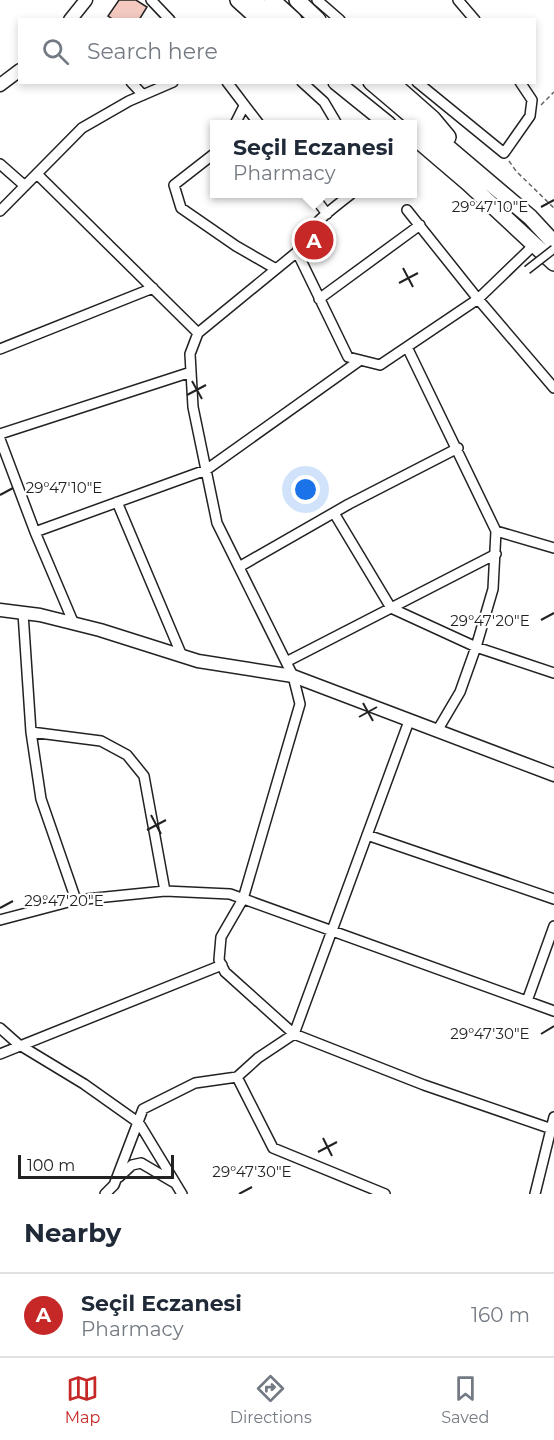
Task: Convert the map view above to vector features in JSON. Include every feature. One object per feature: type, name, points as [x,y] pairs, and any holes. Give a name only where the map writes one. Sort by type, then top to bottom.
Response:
[{"type":"highway","points":[[238,0],[288,18]]},
{"type":"highway","points":[[254,0],[272,13]]},
{"type":"highway","points":[[297,0],[316,18]]},
{"type":"highway","points":[[338,84],[383,120]]},
{"type":"highway","points":[[352,84],[394,120]]},
{"type":"highway","points":[[373,84],[411,120]]},
{"type":"highway","points":[[393,84],[433,119],[471,176]]},
{"type":"highway","points":[[417,125],[471,176],[554,263]]},
{"type":"highway","points":[[417,139],[530,217],[554,243]]},
{"type":"highway","points":[[417,146],[471,176]]},
{"type":"street","points":[[72,18],[86,0]]},
{"type":"street","points":[[151,0],[168,18]]},
{"type":"street","points":[[316,0],[338,18]]},
{"type":"street","points":[[458,0],[473,18]]},
{"type":"street","points":[[0,85],[18,72]]},
{"type":"street","points":[[134,84],[143,95]]},
{"type":"street","points":[[0,211],[82,128],[168,84]]},
{"type":"street","points":[[228,84],[256,120]]},
{"type":"street","points":[[304,84],[324,102],[335,120]]},
{"type":"street","points":[[419,84],[504,153],[530,116],[532,100],[521,84]]},
{"type":"street","points":[[237,120],[244,106]]},
{"type":"street","points":[[210,157],[174,185],[181,208],[236,246],[276,269]]},
{"type":"street","points":[[0,164],[25,186]]},
{"type":"street","points":[[37,174],[198,333]]},
{"type":"street","points":[[315,198],[327,214]]},
{"type":"street","points":[[346,198],[327,214],[301,242],[297,252],[198,333],[190,354],[193,407],[217,523],[286,662],[300,704],[243,898],[222,937],[219,960],[225,972],[294,1035],[423,1085],[549,1128]]},
{"type":"street","points":[[407,210],[478,299],[554,388]]},
{"type":"street","points":[[319,299],[420,225]]},
{"type":"street","points":[[297,252],[348,357],[380,365],[478,299],[535,244]]},
{"type":"street","points":[[527,270],[554,249]]},
{"type":"street","points":[[0,349],[153,288]]},
{"type":"street","points":[[407,347],[458,448],[496,531],[493,589],[476,647],[460,692],[437,731]]},
{"type":"street","points":[[35,532],[206,470],[359,361]]},
{"type":"street","points":[[0,435],[191,372]]},
{"type":"street","points":[[0,439],[35,532],[74,624]]},
{"type":"street","points":[[239,567],[334,513],[458,448]]},
{"type":"street","points":[[117,502],[182,656]]},
{"type":"street","points":[[334,513],[391,608],[476,647],[554,674]]},
{"type":"street","points":[[496,531],[554,548]]},
{"type":"street","points":[[286,662],[496,554]]},
{"type":"street","points":[[0,609],[74,624],[198,661],[292,676],[554,775]]},
{"type":"street","points":[[23,612],[31,732],[41,799],[76,900]]},
{"type":"street","points":[[114,1185],[143,1109],[195,1083],[237,1077],[258,1058],[294,1035],[408,721]]},
{"type":"street","points":[[31,732],[101,741],[127,754],[144,776],[165,891]]},
{"type":"street","points":[[367,835],[554,899]]},
{"type":"street","points":[[0,920],[76,900],[165,891],[230,894],[554,1011]]},
{"type":"street","points":[[527,1001],[554,926]]},
{"type":"street","points":[[0,1054],[18,1044],[222,965]]},
{"type":"street","points":[[0,1028],[18,1044],[84,1084],[139,1123],[182,1194]]},
{"type":"street","points":[[237,1077],[273,1148],[386,1194]]},
{"type":"street","points":[[535,1194],[549,1128],[554,1117]]},
{"type":"street","points":[[105,1194],[122,1172],[141,1163],[177,1185]]},
{"type":"path","points":[[504,153],[516,171],[554,207]]},
{"type":"building","points":[[119,0],[136,0],[147,7],[140,18],[111,18],[108,16]]},
{"type":"place","name":"Seçil Eczanesi","points":[[314,240]]}]
